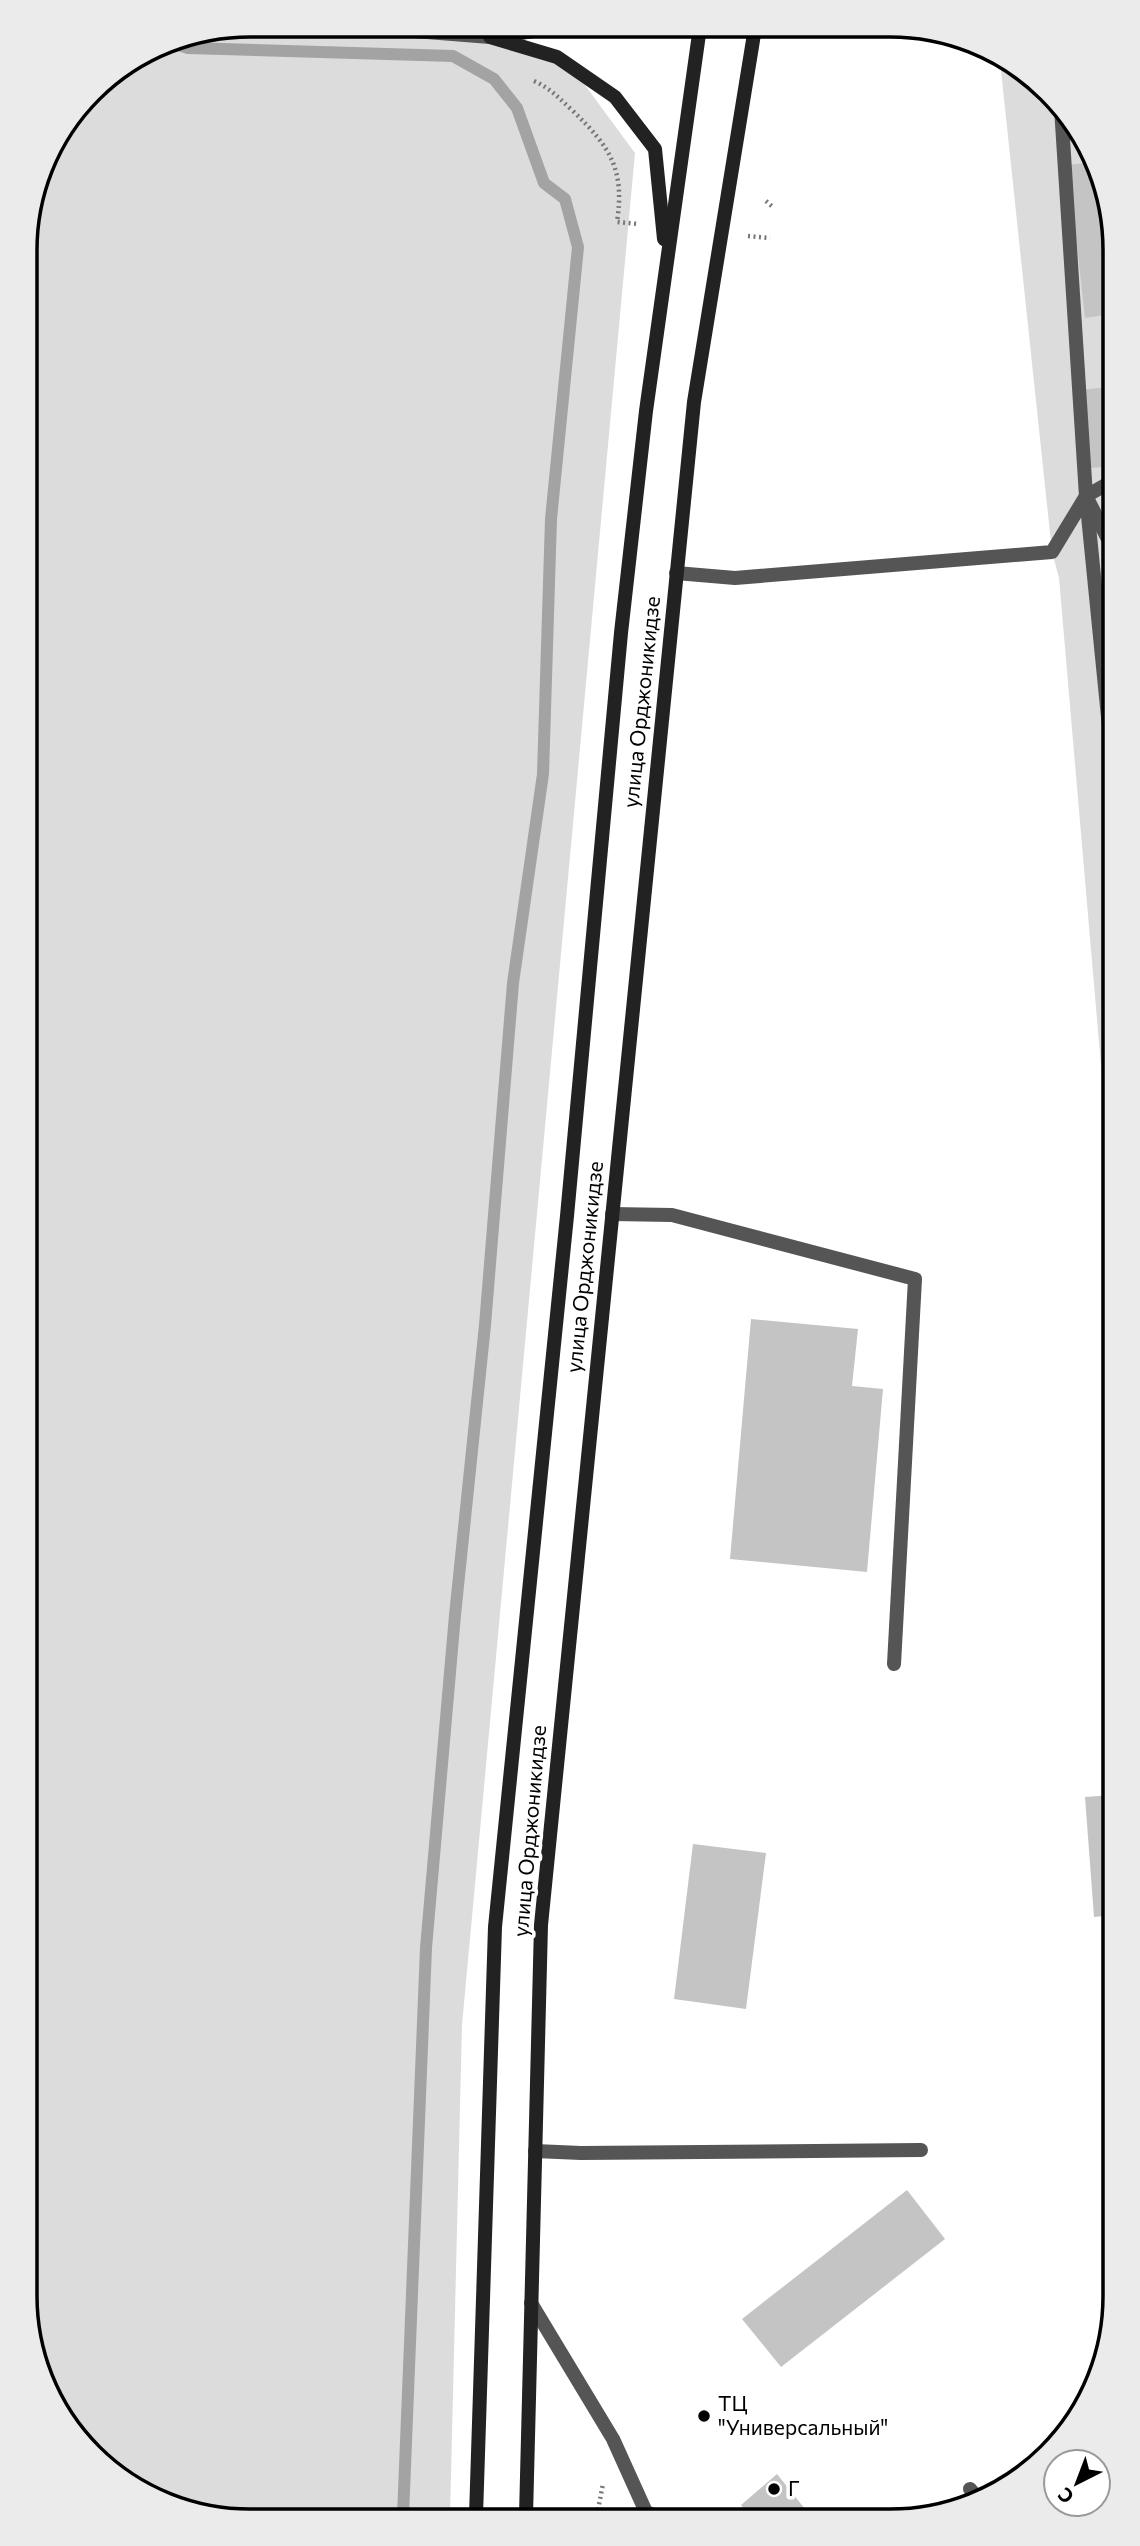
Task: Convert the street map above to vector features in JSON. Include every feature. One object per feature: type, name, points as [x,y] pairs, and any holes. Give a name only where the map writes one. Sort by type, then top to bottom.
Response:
[{"type":"main road","points":[[490,37],[556,57],[615,97],[654,149],[666,262]]},
{"type":"main road","name":"улица Орджоникидзе","points":[[476,2509],[495,1927],[567,1216],[621,633],[646,411],[699,37]]},
{"type":"main road","name":"улица Орджоникидзе","points":[[526,2509],[541,1925],[694,402],[754,37]]},
{"type":"lane","points":[[1062,124],[1086,496],[1103,667]]},
{"type":"lane","points":[[676,573],[735,578],[1052,552],[1086,496],[1103,486]]},
{"type":"lane","points":[[1086,496],[1103,529]]},
{"type":"lane","points":[[612,1214],[672,1215],[915,1279],[894,1664]]},
{"type":"lane","points":[[535,2151],[581,2153],[921,2150]]},
{"type":"lane","points":[[531,2302],[612,2439],[645,2509]]},
{"type":"path","points":[[528,78],[549,88],[596,134],[615,164],[621,195],[617,222]]},
{"type":"path","points":[[766,201],[774,208]]},
{"type":"shaded area","points":[[500,37],[562,54],[635,153],[462,2025],[450,2509],[236,2509],[181,2498],[143,2481],[120,2465],[99,2447],[65,2403],[44,2351],[37,2296],[37,236],[44,195],[53,168],[73,132],[90,109],[109,90],[143,65],[181,48],[222,39]]},
{"type":"shaded area","points":[[1001,69],[1041,99],[1075,143],[1096,195],[1101,222],[1103,1089],[1059,578],[1052,552]]},
{"type":"building","points":[[1085,163],[1096,195],[1103,250],[1103,315],[1085,318],[1068,165]]},
{"type":"building","points":[[1103,388],[1103,467],[1086,468],[1080,390]]},
{"type":"building","points":[[751,1319],[858,1329],[852,1386],[883,1389],[867,1572],[730,1559]]},
{"type":"building","points":[[1103,1796],[1103,1916],[1094,1917],[1085,1797]]},
{"type":"building","points":[[693,1844],[766,1853],[746,2009],[674,1999]]},
{"type":"building","points":[[907,2190],[945,2239],[781,2367],[742,2319]]},
{"type":"building","name":"Г","points":[[777,2474],[805,2509],[744,2509],[741,2505]]},
{"type":"waterway","points":[[185,47],[453,56],[494,79],[517,108],[544,183],[565,199],[578,247],[551,519],[543,774],[513,983],[485,1325],[455,1615],[426,1948],[403,2509]]},
{"type":"place","name":"ТЦ \"Универсальный\"","points":[[704,2416]]},
{"type":"place","name":"Г","points":[[774,2489]]}]
